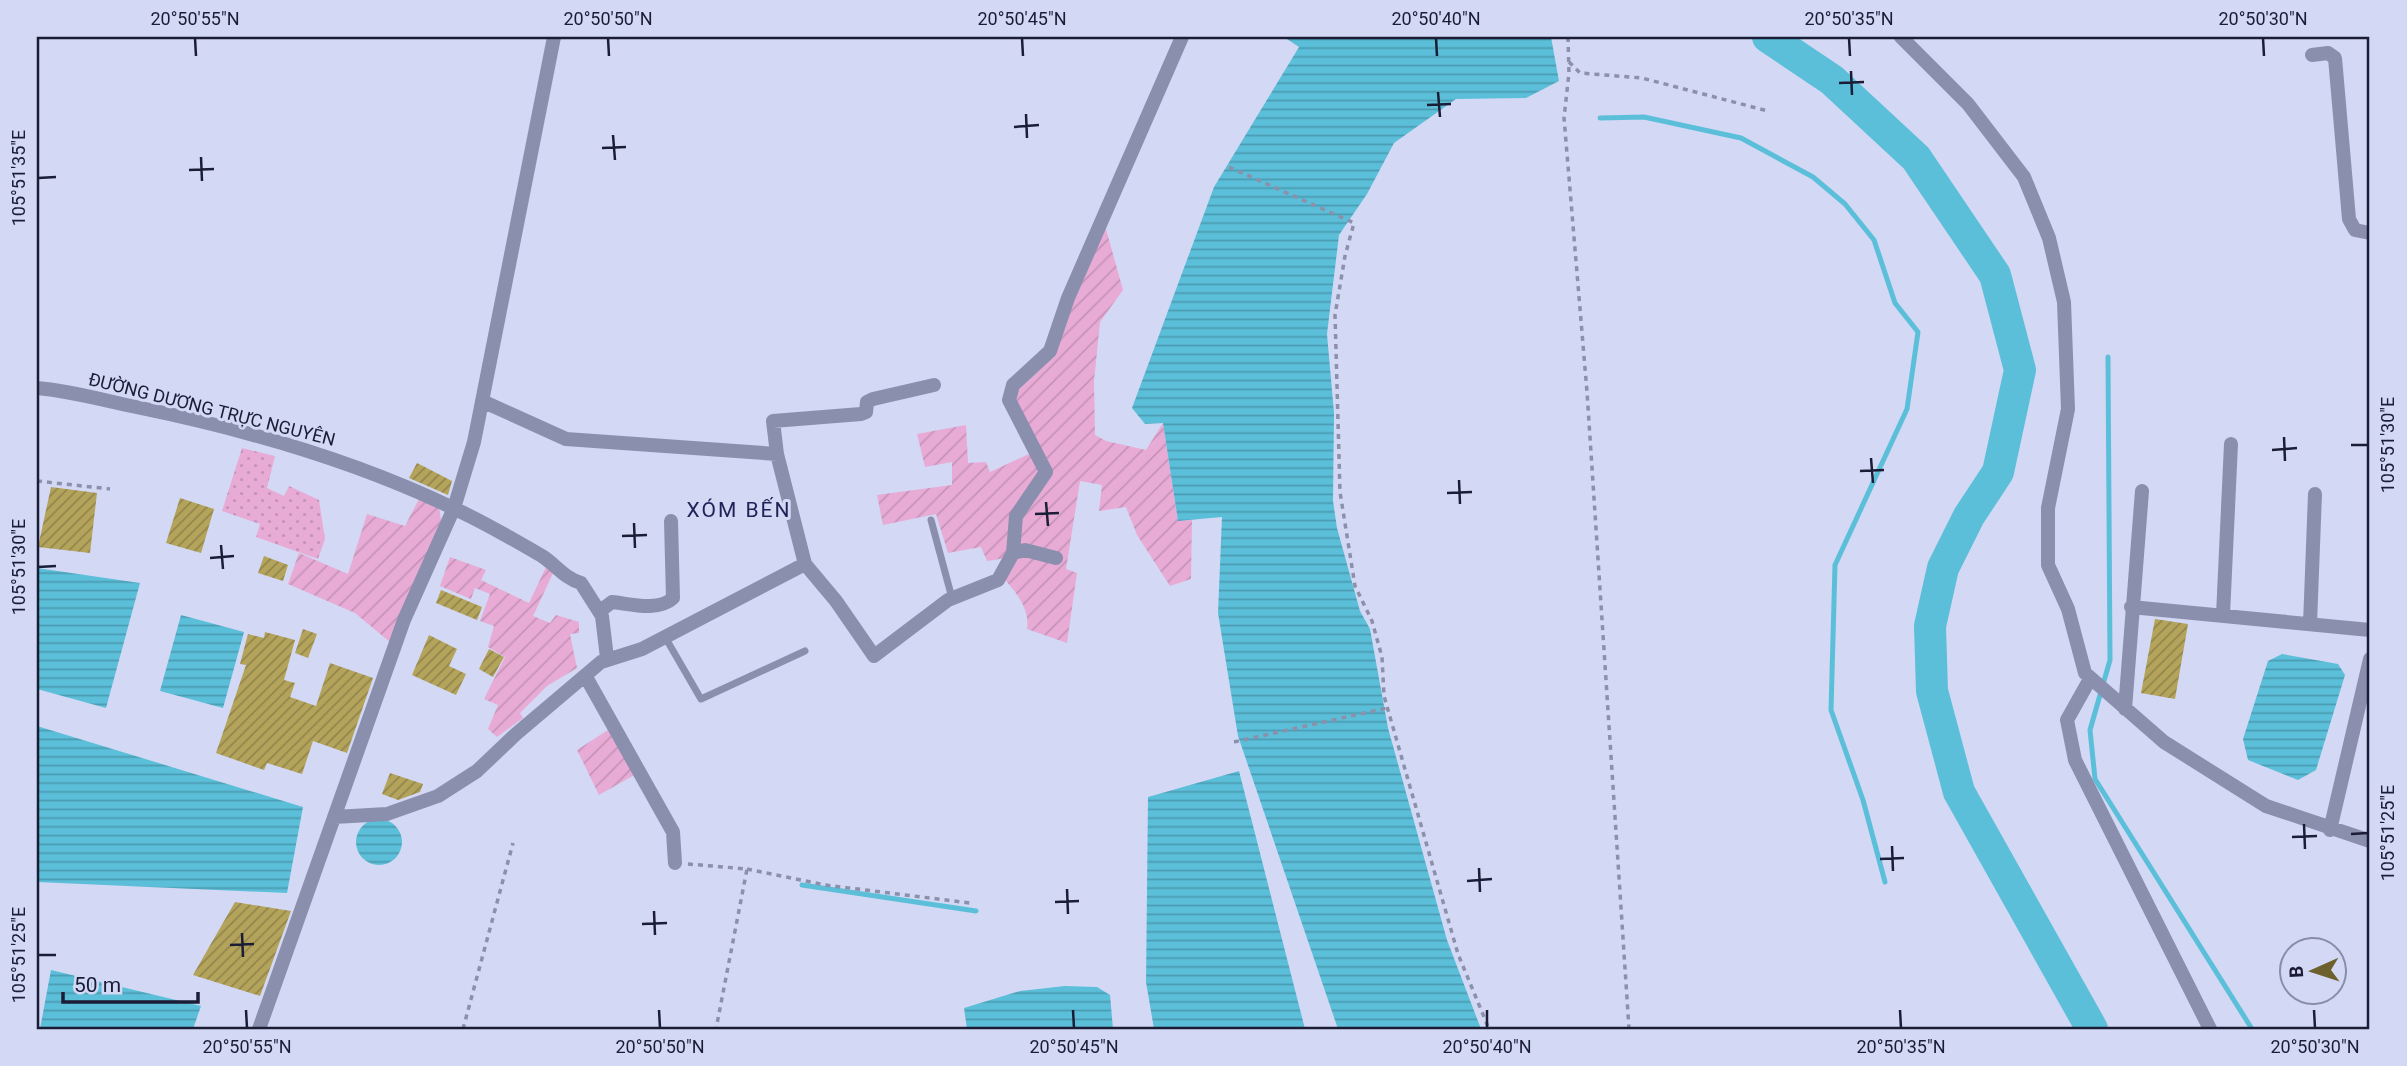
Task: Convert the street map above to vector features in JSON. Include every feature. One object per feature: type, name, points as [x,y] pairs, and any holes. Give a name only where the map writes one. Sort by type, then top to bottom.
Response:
[{"type":"street","points":[[259,1029],[404,620],[454,508],[474,442],[554,37]]},
{"type":"street","points":[[934,385],[873,399],[867,402],[866,412],[861,414],[773,421],[777,454],[804,564],[836,601],[874,656],[952,598],[998,580],[1013,553],[1016,516],[1046,472],[1009,400],[1013,385],[1050,351],[1068,298],[1182,37]]},
{"type":"street","points":[[1901,37],[1968,104],[2024,177],[2049,238],[2064,302],[2068,409],[2048,508],[2048,565],[2068,609],[2085,673],[2164,742],[2266,806],[2330,830],[2370,841]]},
{"type":"street","points":[[2312,55],[2330,54],[2335,58],[2347,210],[2352,225],[2366,232]]},
{"type":"street","name":"ĐƯỜNG DƯƠNG TRỰC NGUYÊN","points":[[37,388],[162,412],[344,462],[454,508],[545,558],[570,579],[581,583],[600,611]]},
{"type":"street","points":[[482,401],[566,439],[777,454]]},
{"type":"street","points":[[2223,615],[2231,444]]},
{"type":"street","points":[[2125,709],[2142,491]]},
{"type":"street","points":[[2310,624],[2315,495]]},
{"type":"street","points":[[607,658],[600,611],[612,602],[648,606],[667,604],[673,598],[671,521]]},
{"type":"street","points":[[1013,553],[1025,550],[1056,558]]},
{"type":"street","points":[[334,817],[387,814],[438,796],[477,771],[516,734],[607,658],[642,649],[804,564]]},
{"type":"street","points":[[2131,607],[2370,630]]},
{"type":"street","points":[[2330,830],[2370,659]]},
{"type":"street","points":[[586,677],[673,832],[676,863]]},
{"type":"street","points":[[2091,680],[2067,720],[2075,760],[2210,1029]]},
{"type":"lane","points":[[932,520],[952,598]]},
{"type":"lane","points":[[665,637],[701,699],[805,651]]},
{"type":"path","points":[[1568,37],[1569,60],[1564,118],[1586,378],[1629,1029]]},
{"type":"path","points":[[1569,60],[1580,73],[1642,78],[1768,111]]},
{"type":"path","points":[[1229,167],[1354,223],[1345,256],[1335,315],[1340,492],[1354,586],[1372,621],[1382,657],[1387,708],[1458,954],[1489,1029]]},
{"type":"path","points":[[37,481],[110,489]]},
{"type":"path","points":[[1234,742],[1387,708]]},
{"type":"path","points":[[463,1029],[513,843]]},
{"type":"path","points":[[676,863],[747,869],[825,885],[970,903]]},
{"type":"path","points":[[716,1029],[747,869]]},
{"type":"shaded area","points":[[1101,227],[1106,229],[1123,290],[1100,322],[1094,381],[1095,435],[1106,441],[1146,450],[1163,423],[1178,521],[1192,520],[1191,579],[1170,586],[1137,535],[1126,507],[1099,511],[1102,485],[1080,481],[1066,569],[1077,573],[1067,643],[1027,629],[1025,609],[1005,580],[1006,558],[987,561],[981,547],[948,553],[936,514],[883,525],[877,495],[952,485],[952,462],[925,467],[917,434],[966,425],[968,463],[986,462],[990,472],[1040,449],[1014,399],[1015,387],[1041,365]]},
{"type":"shaded area","points":[[242,448],[275,456],[267,488],[284,496],[289,486],[319,500],[325,539],[318,559],[256,537],[260,524],[222,511]]},
{"type":"shaded area","points":[[420,497],[439,507],[441,520],[391,643],[355,613],[288,584],[299,553],[348,574],[367,514],[405,526]]},
{"type":"shaded area","points":[[450,557],[486,570],[481,580],[529,603],[547,565],[554,571],[533,616],[550,623],[556,615],[579,622],[579,633],[570,634],[577,668],[547,686],[520,713],[523,718],[497,737],[488,729],[498,705],[484,699],[505,657],[488,647],[494,626],[480,621],[490,594],[475,588],[471,599],[440,586]]},
{"type":"shaded area","points":[[611,728],[636,774],[599,795],[577,750]]},
{"type":"water","points":[[1284,37],[1551,37],[1559,81],[1526,98],[1456,99],[1394,143],[1367,194],[1339,235],[1327,334],[1334,413],[1333,501],[1337,528],[1360,611],[1370,629],[1388,728],[1447,940],[1481,1029],[1338,1029],[1238,736],[1218,613],[1222,517],[1178,521],[1163,423],[1145,424],[1132,408],[1214,187],[1299,47]]},
{"type":"water","points":[[37,568],[140,583],[106,708],[37,689]]},
{"type":"water","points":[[181,615],[244,632],[223,708],[160,691]]},
{"type":"water","points":[[2282,654],[2338,664],[2345,675],[2316,770],[2298,780],[2248,760],[2243,739],[2268,661]]},
{"type":"water","points":[[37,726],[303,807],[287,893],[37,882]]},
{"type":"water","points":[[1239,771],[1305,1029],[1154,1029],[1146,982],[1148,797]]},
{"type":"water","points":[[379,819],[396,825],[402,842],[396,859],[379,865],[362,859],[356,842],[362,825]]},
{"type":"water","points":[[51,970],[201,1006],[193,1029],[40,1029]]},
{"type":"water","points":[[1065,986],[1097,987],[1110,995],[1113,1029],[967,1029],[964,1008],[1020,991]]},
{"type":"building","points":[[417,463],[452,481],[448,495],[409,478]]},
{"type":"building","points":[[51,487],[97,493],[90,553],[38,547]]},
{"type":"building","points":[[180,498],[214,509],[201,553],[166,543]]},
{"type":"building","points":[[264,556],[288,565],[283,581],[258,573]]},
{"type":"building","points":[[441,590],[482,607],[477,620],[436,603]]},
{"type":"building","points":[[2155,619],[2188,624],[2175,699],[2141,693]]},
{"type":"building","points":[[303,629],[317,634],[308,658],[295,653]]},
{"type":"building","points":[[265,632],[295,640],[284,680],[295,683],[290,697],[316,706],[330,663],[373,678],[347,753],[313,741],[302,774],[267,763],[264,770],[216,753],[246,665],[240,664],[248,634],[264,638]]},
{"type":"building","points":[[429,635],[457,649],[449,666],[466,674],[456,695],[412,675]]},
{"type":"building","points":[[489,649],[504,657],[493,677],[479,669]]},
{"type":"building","points":[[390,773],[423,784],[420,792],[398,800],[382,794]]},
{"type":"building","points":[[235,902],[291,911],[260,996],[193,975]]},
{"type":"waterway","points":[[1768,37],[1832,80],[1916,158],[1995,275],[2020,370],[1998,472],[1969,516],[1943,568],[1930,626],[1932,691],[1959,792],[2092,1029]]},
{"type":"waterway","points":[[1600,118],[1644,117],[1741,138],[1813,177],[1845,204],[1874,240],[1895,303],[1918,332],[1907,409],[1835,565],[1831,710],[1863,800],[1885,882]]},
{"type":"waterway","points":[[2108,357],[2110,660],[2090,730],[2095,779],[2252,1029]]},
{"type":"waterway","points":[[802,885],[976,911]]},
{"type":"district","name":"XÓM BẾN","points":[[739,510]]}]
